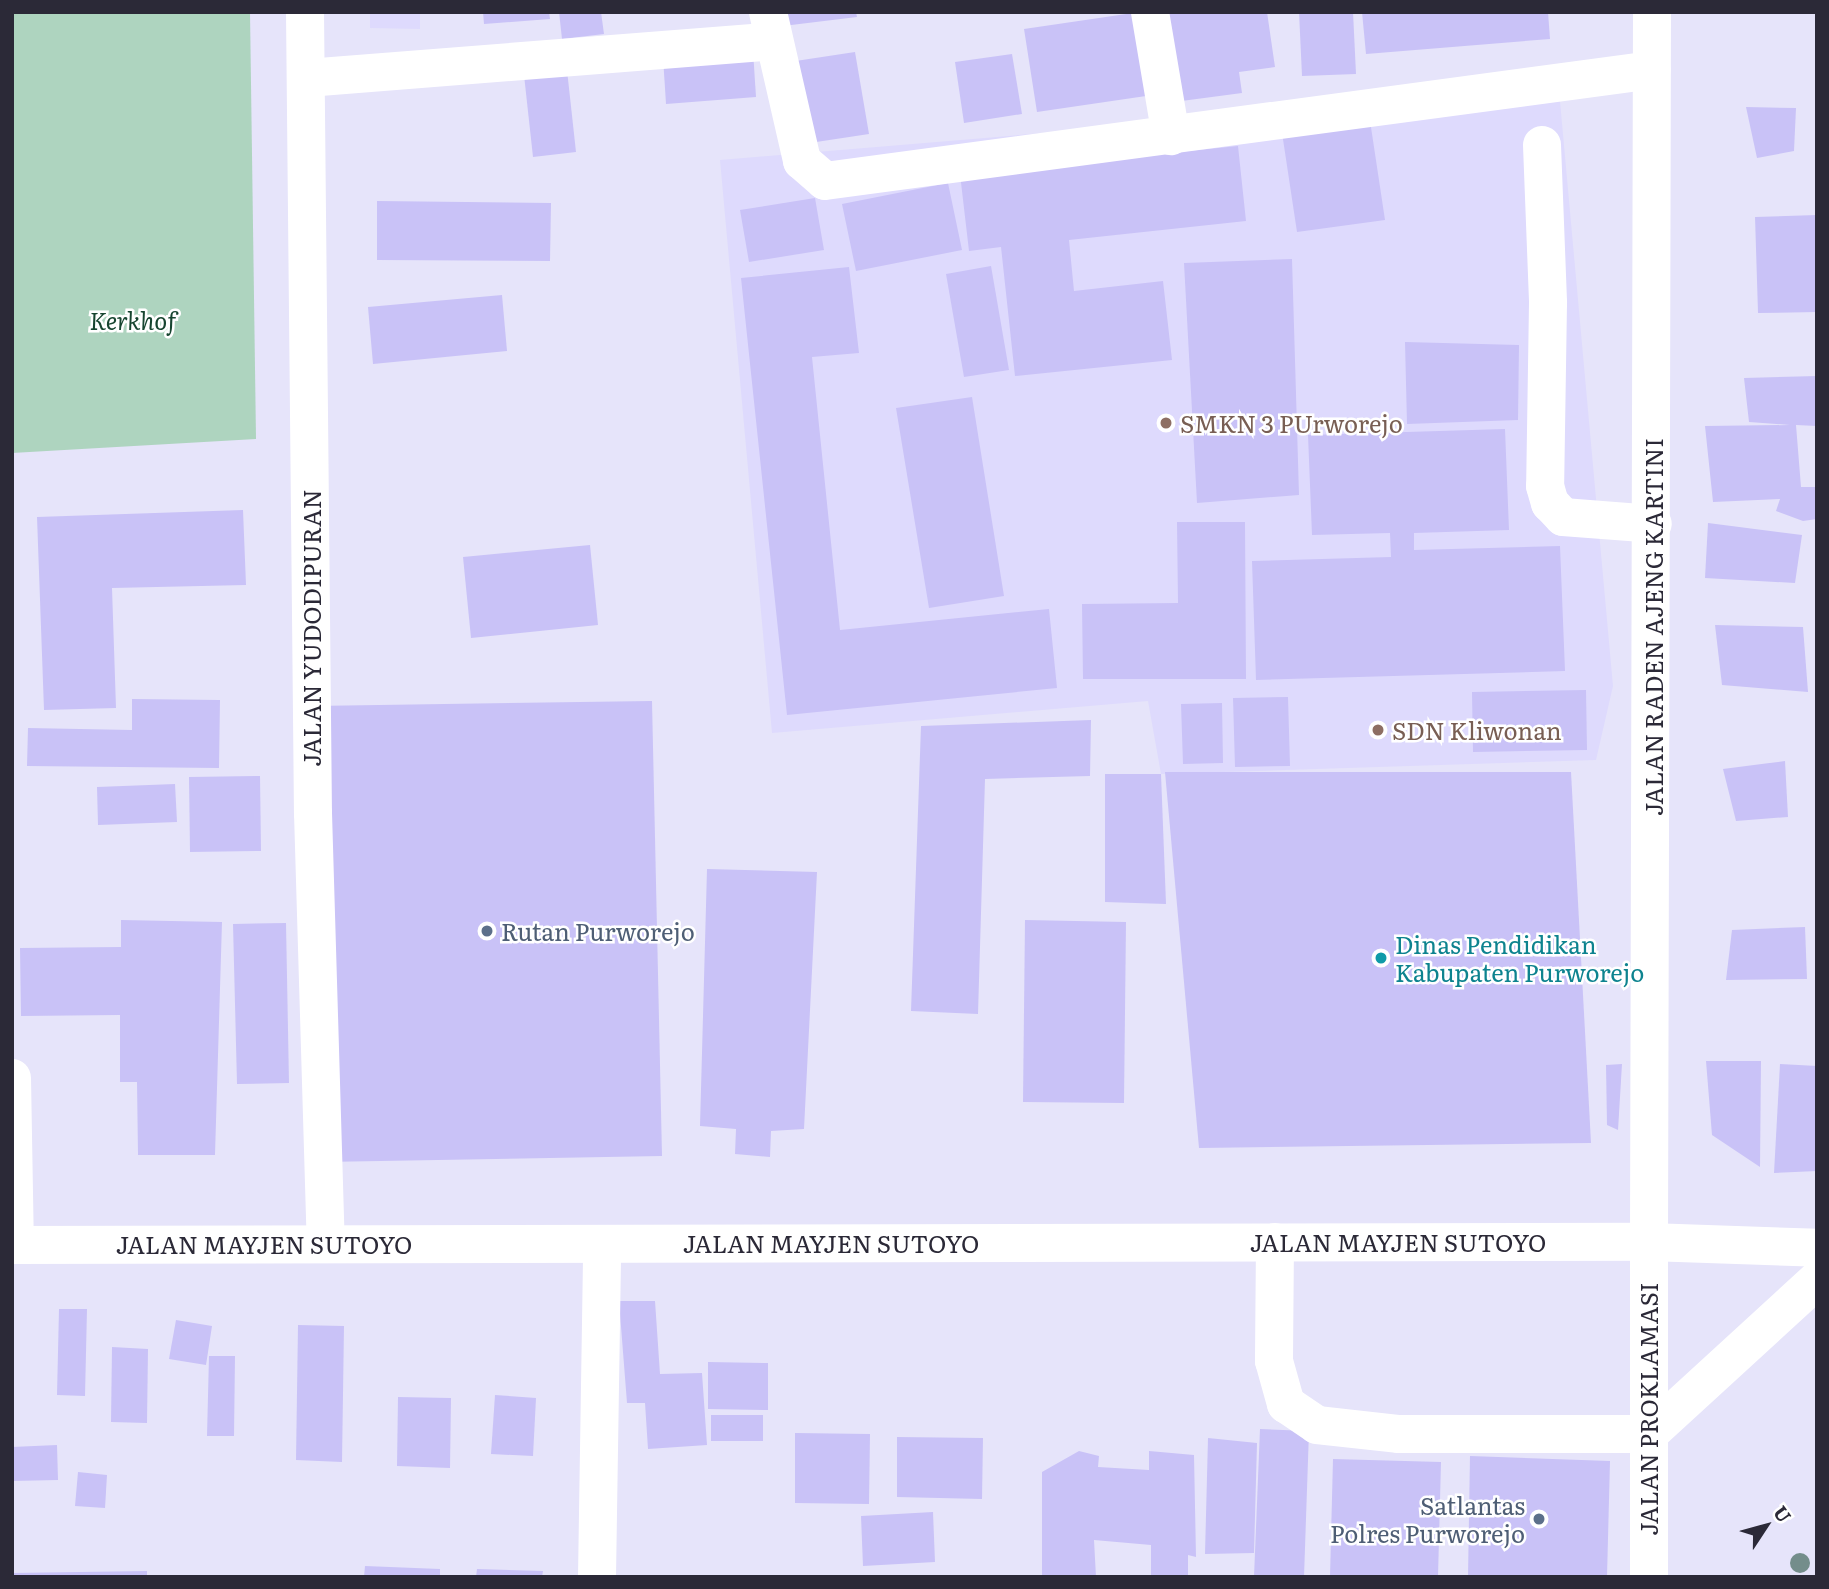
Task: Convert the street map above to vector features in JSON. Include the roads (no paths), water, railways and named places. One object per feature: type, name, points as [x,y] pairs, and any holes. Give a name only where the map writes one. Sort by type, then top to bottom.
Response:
[{"type":"street","name":"JALAN YUDODIPURAN","points":[[305,12],[313,813],[326,1244]]},
{"type":"street","points":[[1150,12],[1171,136]]},
{"type":"street","name":"JALAN RADEN AJENG KARTINI","points":[[1649,1242],[1653,524],[1652,12]]},
{"type":"street","points":[[307,78],[771,27],[802,161],[825,181],[1652,70]]},
{"type":"street","points":[[1542,145],[1548,303],[1545,486],[1550,503],[1563,517],[1653,524]]},
{"type":"street","points":[[12,1078],[13,1245]]},
{"type":"street","points":[[1275,1242],[1274,1361],[1286,1404],[1317,1425],[1398,1434],[1649,1434],[1817,1280]]},
{"type":"street","name":"JALAN MAYJEN SUTOYO","points":[[13,1245],[1649,1242],[1817,1248]]},
{"type":"street","name":"JALAN PROKLAMASI","points":[[1649,1242],[1649,1577]]},
{"type":"street","points":[[597,1577],[602,1244]]},
{"type":"place","name":"SMKN 3 PUrworejo","points":[[1166,423]]},
{"type":"place","name":"SDN Kliwonan","points":[[1378,730]]},
{"type":"place","name":"Rutan Purworejo","points":[[487,931]]},
{"type":"place","name":"Dinas Pendidikan Kabupaten Purworejo","points":[[1381,958]]},
{"type":"place","name":"Satlantas Polres Purworejo","points":[[1539,1519]]},
{"type":"park label","name":"Kerkhof","points":[[133,320]]}]
